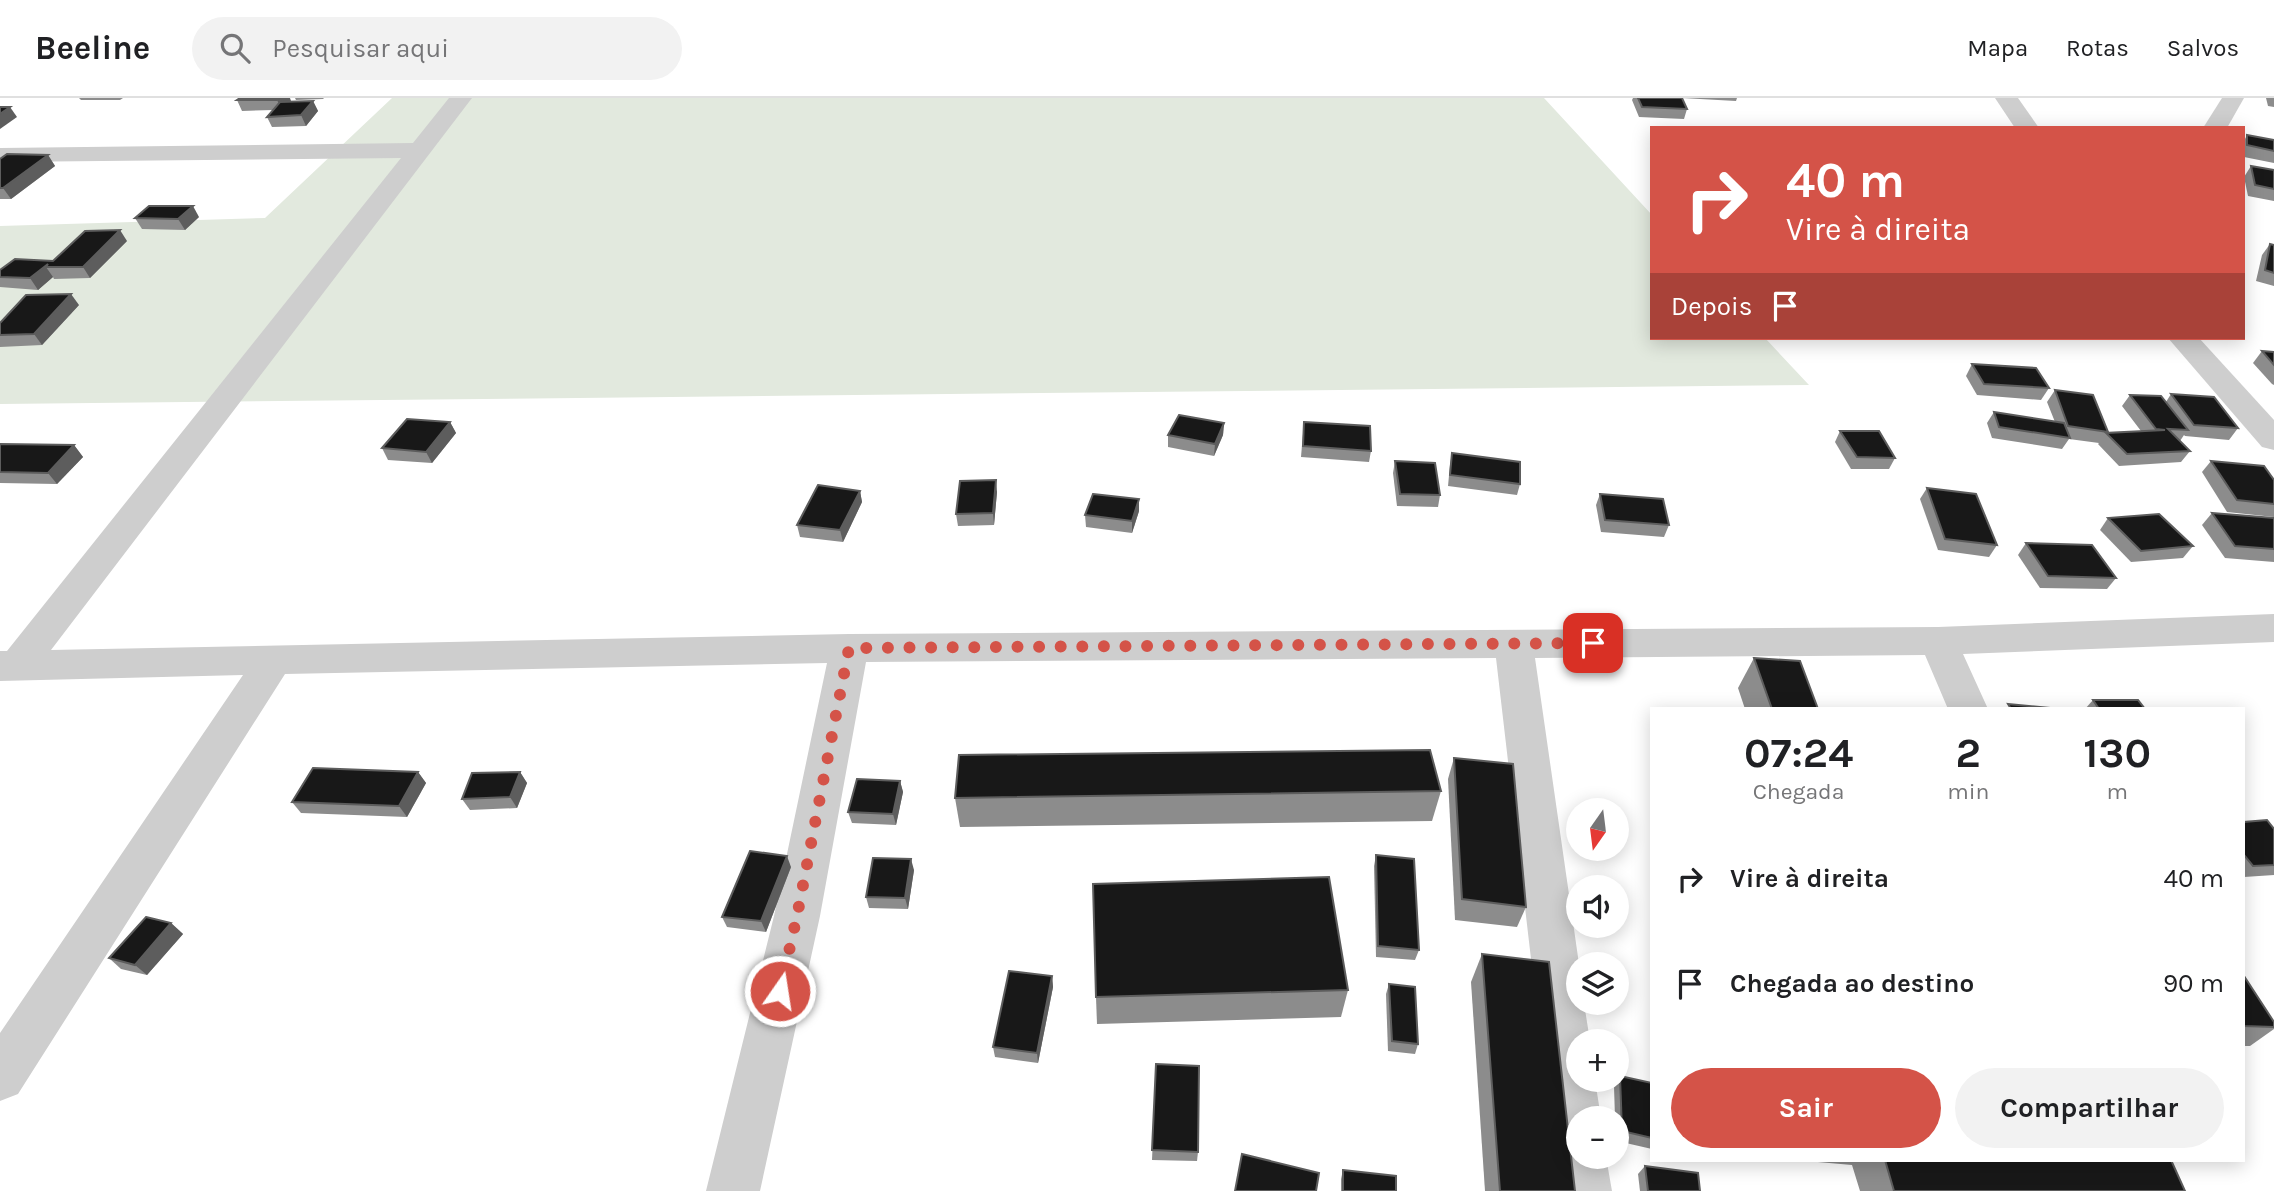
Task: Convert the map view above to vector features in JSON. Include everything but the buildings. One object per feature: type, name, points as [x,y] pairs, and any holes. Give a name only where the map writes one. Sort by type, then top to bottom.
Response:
[{"type":"street","points":[[8,666],[461,98]]},
{"type":"street","points":[[2006,98],[2027,126]]},
{"type":"street","points":[[2216,126],[2233,98]]},
{"type":"street","points":[[0,155],[422,150]]},
{"type":"street","points":[[2185,340],[2274,440]]},
{"type":"street","points":[[8,666],[849,648],[1938,641],[2274,628]]},
{"type":"street","points":[[1938,641],[1967,707]]},
{"type":"street","points":[[1514,643],[1573,1106]]},
{"type":"street","points":[[733,1191],[797,916],[849,648]]},
{"type":"street","points":[[0,1077],[273,660]]},
{"type":"street","points":[[1581,1169],[1584,1191]]},
{"type":"shaded area","points":[[392,98],[1544,98],[1650,213],[1650,340],[1767,340],[1809,385],[0,404],[0,226],[265,218]]},
{"type":"route","points":[[780,991],[849,648],[1593,643]]}]
